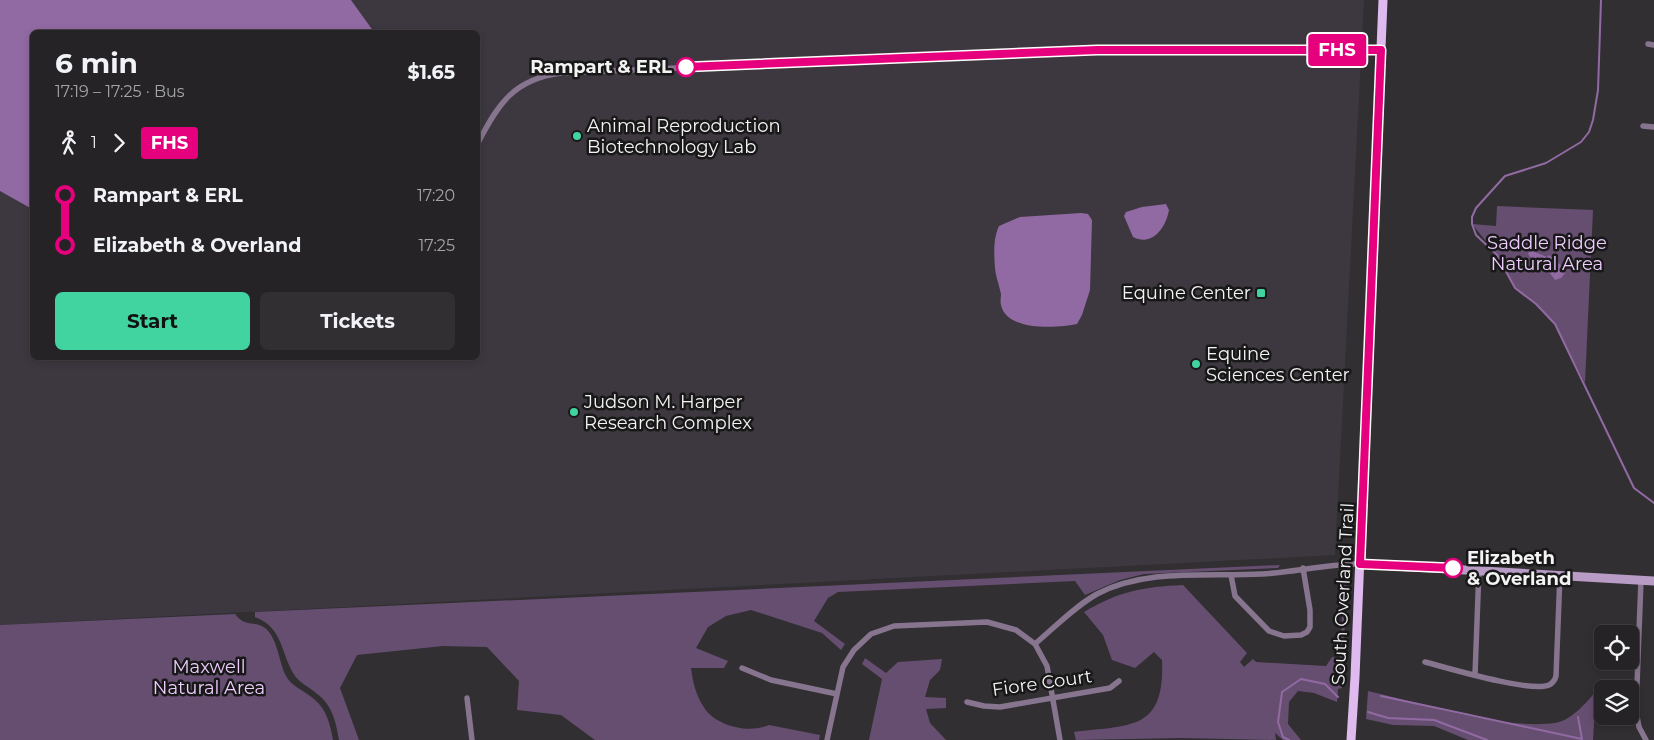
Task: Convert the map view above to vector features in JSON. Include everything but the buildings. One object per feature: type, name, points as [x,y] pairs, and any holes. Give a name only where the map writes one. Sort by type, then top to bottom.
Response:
[{"type":"main road","name":"South Overland Trail","points":[[1350,740],[1360,564],[1383,0]]},
{"type":"main road","points":[[1360,564],[1479,569],[1654,581]]},
{"type":"street","points":[[480,139],[490,120],[510,94],[531,80],[560,73],[1097,50],[1381,50]]},
{"type":"street","points":[[1643,126],[1654,126]]},
{"type":"street","points":[[1035,644],[1078,607],[1113,587],[1153,578],[1272,573],[1304,568],[1360,564]]},
{"type":"street","points":[[1231,575],[1235,596],[1269,631],[1284,636],[1302,634],[1307,632],[1310,627],[1311,617],[1304,568]]},
{"type":"street","points":[[1475,675],[1479,569]]},
{"type":"street","points":[[1425,662],[1504,682],[1545,686],[1555,680],[1560,574]]},
{"type":"street","points":[[1641,580],[1636,711],[1639,727],[1646,740]]},
{"type":"street","points":[[827,740],[843,667],[854,650],[871,634],[894,626],[987,622],[1016,630],[1035,644],[1047,666],[1060,740]]},
{"type":"street","points":[[742,668],[771,680],[837,694]]},
{"type":"street","name":"Fiore Court","points":[[967,702],[1000,707],[1110,688],[1119,682]]},
{"type":"street","points":[[467,698],[472,740]]},
{"type":"shaded area","points":[[0,0],[351,0],[373,30],[30,30],[30,208],[0,191]]},
{"type":"shaded area","points":[[351,0],[1364,0],[1335,555],[0,625],[0,191],[30,208],[30,360],[480,360],[480,30],[373,30]]},
{"type":"shaded area","points":[[1166,204],[1169,210],[1162,229],[1157,234],[1147,239],[1133,237],[1124,216],[1126,212],[1142,207]]},
{"type":"shaded area","points":[[1088,214],[1092,220],[1090,290],[1077,324],[1046,327],[1023,324],[1013,320],[1005,314],[1001,305],[1001,294],[995,272],[994,247],[999,226],[1020,217]]},
{"type":"shaded area","points":[[1530,250],[1547,257],[1549,255],[1560,264],[1565,273],[1561,278],[1555,280],[1528,254]]},
{"type":"green space","name":"Saddle Ridge Natural Area","points":[[1497,206],[1593,210],[1585,383],[1555,324],[1536,304],[1515,288],[1497,255],[1472,224],[1496,226]]},
{"type":"green space","points":[[1280,565],[1278,568],[1144,574],[1120,580],[1085,595],[1075,581],[838,592],[828,598],[814,621],[845,644],[841,650],[822,633],[751,610],[726,616],[708,627],[696,648],[728,661],[724,668],[691,668],[697,694],[710,715],[734,727],[752,729],[769,725],[820,735],[819,740],[595,740],[561,715],[517,710],[519,681],[487,647],[443,646],[357,655],[340,688],[359,740],[339,740],[335,720],[326,702],[295,676],[276,634],[264,622],[255,617],[255,612]]},
{"type":"green space","points":[[1344,574],[1347,575],[1342,688],[1338,689],[1337,702],[1314,693],[1298,691],[1289,702],[1288,724],[1301,740],[1283,740],[1275,733],[1276,740],[1182,738],[1076,740],[1074,732],[1112,728],[1128,725],[1140,720],[1151,712],[1158,700],[1161,683],[1162,660],[1154,652],[1135,668],[1112,660],[1103,635],[1084,612],[1109,599],[1132,591],[1183,585],[1247,653],[1240,662],[1244,667],[1253,659],[1256,662],[1326,666],[1332,657],[1340,658]]},
{"type":"green space","name":"Maxwell Natural Area","points":[[235,614],[242,621],[257,624],[269,632],[275,643],[285,674],[294,685],[314,699],[322,708],[329,723],[333,740],[0,740],[0,625]]},
{"type":"green space","points":[[865,658],[886,673],[898,662],[942,659],[940,670],[930,680],[925,697],[946,698],[946,708],[926,709],[930,723],[946,740],[869,740],[882,679],[862,664]]},
{"type":"green space","points":[[1368,691],[1461,714],[1511,723],[1534,724],[1555,723],[1567,718],[1588,701],[1594,694],[1593,740],[1468,740],[1434,726],[1393,725],[1366,719]]},
{"type":"waterway","points":[[1601,0],[1598,90],[1589,132],[1581,142],[1546,163],[1505,176],[1476,208],[1472,217],[1472,224],[1476,235],[1497,255],[1515,288],[1536,304],[1555,324],[1634,488],[1654,503]]},
{"type":"waterway","points":[[1289,740],[1283,737],[1278,722],[1282,692],[1301,679],[1325,684],[1338,697]]},
{"type":"waterway","points":[[1381,696],[1582,739],[1578,717]]},
{"type":"waterway","points":[[1368,712],[1388,718],[1434,720],[1487,740]]},
{"type":"bus line","name":"FHS","points":[[686,67],[1009,52],[1266,49],[1381,50],[1360,564],[1453,568]]},
{"type":"place","name":"Rampart & ERL","points":[[686,67]]},
{"type":"place","name":"Animal Reproduction Biotechnology Lab","points":[[577,136]]},
{"type":"place","name":"Equine Center","points":[[1261,293]]},
{"type":"place","name":"Equine Sciences Center","points":[[1196,364]]},
{"type":"place","name":"Judson M. Harper Research Complex","points":[[574,412]]},
{"type":"place","name":"Elizabeth & Overland","points":[[1453,568]]}]
